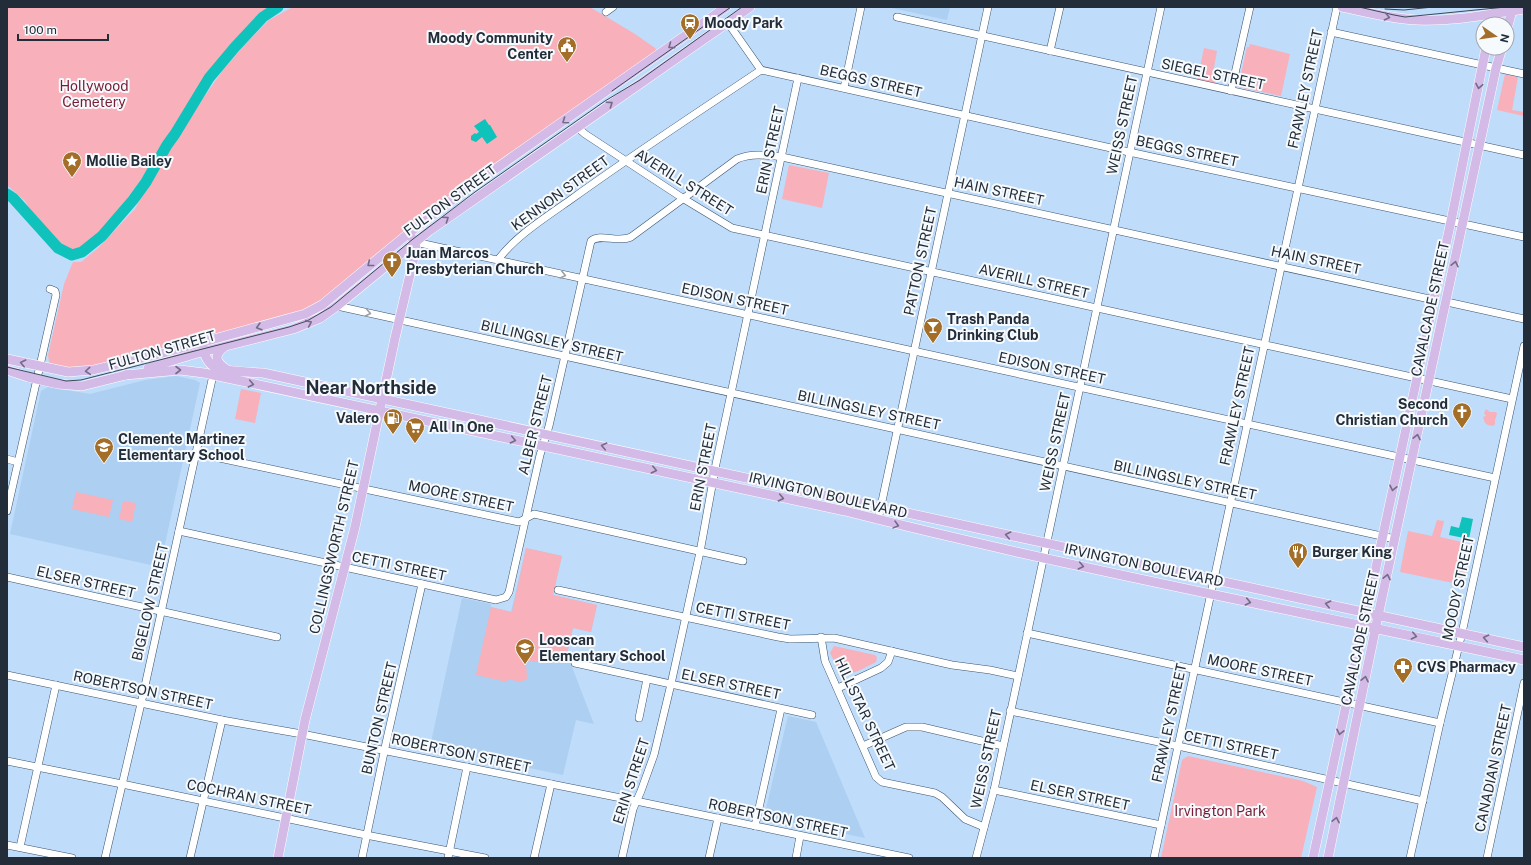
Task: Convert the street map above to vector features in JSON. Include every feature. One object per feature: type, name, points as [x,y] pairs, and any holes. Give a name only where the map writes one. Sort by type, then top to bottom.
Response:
[{"type":"main road","name":"FULTON STREET","points":[[7,359],[68,372],[93,370],[203,347],[228,346],[308,324],[320,318],[337,306],[415,242],[750,7]]},
{"type":"main road","points":[[1342,7],[1394,18],[1417,20],[1512,8],[1524,9]]},
{"type":"main road","name":"FULTON STREET","points":[[7,370],[58,384],[82,386],[125,375],[203,347],[305,314],[322,305],[409,233],[464,191],[721,8]]},
{"type":"main road","name":"CAVALCADE STREET","points":[[1314,858],[1363,625],[1452,221],[1485,56]]},
{"type":"main road","name":"CAVALCADE STREET","points":[[1328,858],[1378,616],[1500,56]]},
{"type":"main road","points":[[409,233],[415,242]]},
{"type":"main road","name":"COLLINGSWORTH STREET","points":[[278,858],[302,734],[345,568],[399,320],[416,250],[415,242]]},
{"type":"main road","points":[[228,346],[219,352],[217,357],[219,364],[228,370]]},
{"type":"main road","name":"IRVINGTON BOULEVARD","points":[[203,347],[207,359],[214,367],[228,370],[264,373],[298,380],[1524,647]]},
{"type":"main road","name":"IRVINGTON BOULEVARD","points":[[125,375],[180,370],[213,375],[821,507],[967,541],[1210,594],[1524,660]]},
{"type":"main road","points":[[294,393],[298,380]]},
{"type":"main road","points":[[447,426],[450,413]]},
{"type":"main road","points":[[629,465],[631,452]]},
{"type":"main road","points":[[821,507],[824,494]]},
{"type":"main road","points":[[967,541],[970,527]]},
{"type":"main road","points":[[1125,575],[1129,561]]},
{"type":"main road","points":[[1295,612],[1298,598]]},
{"type":"street","points":[[606,12],[613,7]]},
{"type":"street","points":[[844,88],[861,7]]},
{"type":"street","name":"PATTON STREET","points":[[878,520],[988,7]]},
{"type":"street","points":[[1050,51],[1060,7]]},
{"type":"street","name":"WEISS STREET","points":[[976,858],[994,790],[1161,7]]},
{"type":"street","points":[[1231,91],[1250,7]]},
{"type":"street","name":"FRAWLEY STREET","points":[[1154,858],[1336,7]]},
{"type":"street","name":"SIEGEL STREET","points":[[897,18],[1524,155]]},
{"type":"street","points":[[728,23],[761,70]]},
{"type":"street","points":[[1331,32],[1524,74]]},
{"type":"street","name":"BEGGS STREET","points":[[761,70],[1129,152],[1524,237]]},
{"type":"street","name":"KENNON STREET","points":[[498,260],[509,246],[625,161],[761,70]]},
{"type":"street","name":"ERIN STREET","points":[[622,858],[629,822],[654,755],[686,618],[715,470],[798,78]]},
{"type":"street","name":"AVERILL STREET","points":[[577,127],[625,161],[726,225],[1263,346],[1512,399]]},
{"type":"street","name":"HAIN STREET","points":[[588,248],[590,241],[593,238],[621,240],[631,237],[737,159],[756,154],[782,157],[1434,300]]},
{"type":"street","name":"EDISON STREET","points":[[415,242],[1495,478]]},
{"type":"street","name":"ALBER STREET","points":[[496,600],[506,597],[509,592],[565,357],[588,248]]},
{"type":"street","points":[[7,511],[54,302],[53,290]]},
{"type":"street","points":[[1447,302],[1524,319]]},
{"type":"street","name":"BILLINGSLEY STREET","points":[[337,306],[1395,539]]},
{"type":"street","name":"MOODY STREET","points":[[1410,858],[1462,633],[1524,346]]},
{"type":"street","name":"BIGELOW STREET","points":[[105,858],[141,703],[213,375]]},
{"type":"street","name":"MOORE STREET","points":[[196,453],[519,522],[534,514],[743,561]]},
{"type":"street","points":[[7,459],[18,462]]},
{"type":"street","name":"CETTI STREET","points":[[179,531],[496,600]]},
{"type":"street","name":"ELSER STREET","points":[[7,577],[277,637]]},
{"type":"street","name":"BUNTON STREET","points":[[362,858],[384,750],[422,584]]},
{"type":"street","name":"CETTI STREET","points":[[558,590],[784,638],[834,638],[892,652],[1018,676]]},
{"type":"street","name":"MOORE STREET","points":[[1027,634],[1440,723]]},
{"type":"street","name":"HILLSTAR STREET","points":[[821,638],[825,661],[876,777],[882,782],[935,793],[942,797],[965,819],[984,827]]},
{"type":"street","points":[[838,688],[881,668],[888,662],[892,652]]},
{"type":"street","name":"ELSER STREET","points":[[575,663],[812,715]]},
{"type":"street","name":"ROBERTSON STREET","points":[[7,675],[222,720],[384,750],[636,801],[755,826],[884,856],[909,858]]},
{"type":"street","points":[[639,718],[647,679]]},
{"type":"street","name":"CANADIAN STREET","points":[[1487,858],[1524,682]]},
{"type":"street","points":[[20,847],[56,685]]},
{"type":"street","points":[[755,826],[781,709]]},
{"type":"street","name":"CETTI STREET","points":[[1010,711],[1178,746],[1423,801]]},
{"type":"street","points":[[190,858],[222,720]]},
{"type":"street","points":[[863,746],[906,727],[922,727],[1003,746]]},
{"type":"street","name":"COCHRAN STREET","points":[[7,761],[286,818],[449,854],[486,858]]},
{"type":"street","points":[[449,854],[467,767]]},
{"type":"street","points":[[534,858],[551,784]]},
{"type":"street","name":"ELSER STREET","points":[[994,790],[1161,825]]},
{"type":"street","points":[[709,858],[718,818]]},
{"type":"street","points":[[796,858],[800,836]]},
{"type":"street","points":[[7,845],[72,858]]},
{"type":"shaded area","points":[[887,7],[950,7],[947,20]]},
{"type":"shaded area","points":[[485,119],[497,137],[487,144],[482,137],[476,142],[471,140],[471,136],[479,132],[474,126]]},
{"type":"shaded area","name":"Clemente Martinez Elementary School","points":[[176,376],[195,380],[200,383],[160,567],[10,534],[41,391],[48,387],[90,394],[145,380]]},
{"type":"shaded area","points":[[1462,517],[1473,519],[1469,539],[1449,535],[1451,526],[1459,528]]},
{"type":"shaded area","name":"Looscan Elementary School","points":[[526,548],[562,556],[553,595],[597,605],[591,632],[573,628],[567,654],[594,724],[576,720],[563,775],[430,747],[462,598],[491,604],[491,607],[511,612]]},
{"type":"shaded area","points":[[788,716],[816,722],[865,838],[764,817]]},
{"type":"green space","name":"Hollywood Cemetery","points":[[7,7],[269,7],[260,13],[234,41],[213,67],[149,168],[126,200],[100,232],[86,244],[72,252],[51,238],[40,226],[25,201],[7,185]]},
{"type":"green space","points":[[293,7],[590,7],[635,34],[655,48],[658,53],[508,154],[313,308],[99,367],[66,368],[49,362],[48,355],[64,284],[73,262],[81,262],[98,248],[135,209],[162,161],[223,70],[246,43],[269,20]]},
{"type":"green space","points":[[1250,44],[1290,54],[1281,96],[1238,87],[1247,47],[1249,47]]},
{"type":"green space","points":[[1204,48],[1217,51],[1212,78],[1216,79],[1215,85],[1197,81]]},
{"type":"green space","points":[[1505,74],[1518,77],[1512,110],[1524,112],[1524,116],[1497,110]]},
{"type":"green space","points":[[789,165],[829,173],[822,208],[782,199]]},
{"type":"green space","points":[[241,389],[261,393],[255,423],[235,419]]},
{"type":"green space","points":[[1486,409],[1490,412],[1496,412],[1497,414],[1495,424],[1493,426],[1485,423],[1483,417],[1486,416],[1484,413]]},
{"type":"green space","points":[[76,492],[113,500],[109,517],[72,509]]},
{"type":"green space","points":[[123,501],[136,503],[132,522],[119,519]]},
{"type":"green space","points":[[1437,520],[1444,521],[1440,537],[1471,544],[1463,585],[1400,572],[1408,531],[1432,536]]},
{"type":"green space","points":[[526,548],[562,556],[553,595],[597,605],[591,632],[573,628],[567,654],[569,659],[539,662],[526,661],[527,679],[520,682],[508,679],[507,682],[476,675],[491,607],[512,612]]},
{"type":"green space","points":[[834,646],[875,655],[877,657],[876,662],[854,672],[840,672],[830,653]]},
{"type":"green space","name":"Irvington Park","points":[[1188,756],[1303,781],[1317,787],[1301,858],[1161,858],[1182,760]]},
{"type":"waterway","points":[[7,194],[13,198],[58,248],[72,255],[82,252],[102,236],[133,200],[146,182],[167,145],[209,78],[263,17],[278,7]]},
{"type":"tram line","points":[[612,91],[731,7]]},
{"type":"tram line","points":[[7,367],[66,381],[81,380],[289,327],[307,321],[331,307],[413,239],[475,192],[605,101],[640,80],[742,7]]},
{"type":"tram line","points":[[1359,7],[1405,17],[1506,7]]},
{"type":"tram line","points":[[1385,9],[1404,10],[1433,7]]},
{"type":"place","name":"Moody Park","points":[[690,40]]},
{"type":"place","name":"Moody Community Center","points":[[567,63]]},
{"type":"place","name":"Mollie Bailey","points":[[72,178]]},
{"type":"place","name":"Juan Marcos Presbyterian Church","points":[[392,278]]},
{"type":"place","name":"Trash Panda Drinking Club","points":[[933,344]]},
{"type":"place","name":"Second Christian Church","points":[[1462,429]]},
{"type":"place","name":"Valero","points":[[393,435]]},
{"type":"place","name":"All In One","points":[[415,444]]},
{"type":"place","name":"Clemente Martinez Elementary School","points":[[104,464]]},
{"type":"place","name":"Burger King","points":[[1298,569]]},
{"type":"place","name":"Looscan Elementary School","points":[[525,665]]},
{"type":"place","name":"CVS Pharmacy","points":[[1403,684]]},
{"type":"district","name":"Near Northside","points":[[371,388]]}]
